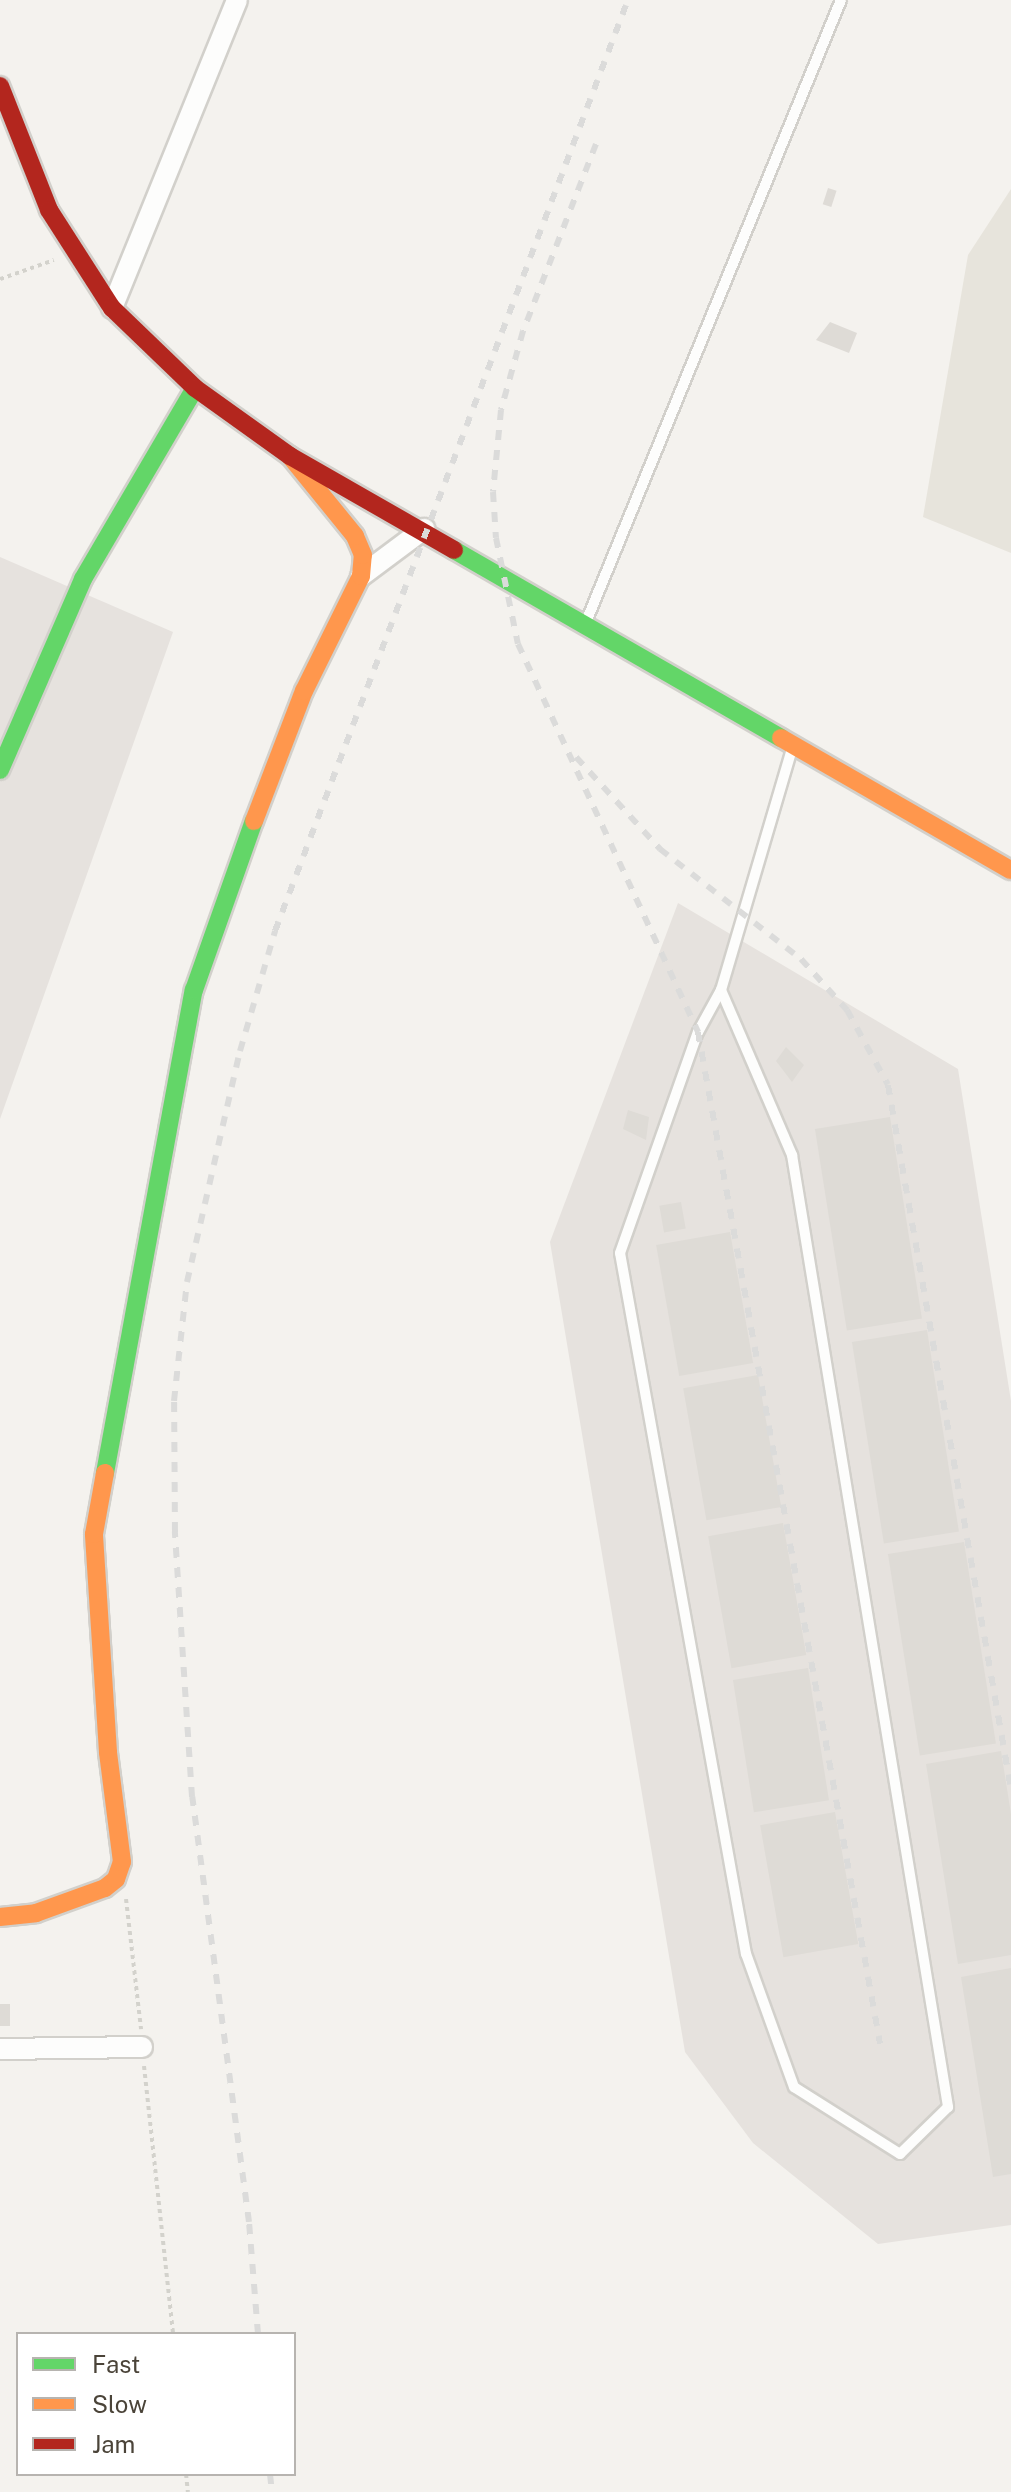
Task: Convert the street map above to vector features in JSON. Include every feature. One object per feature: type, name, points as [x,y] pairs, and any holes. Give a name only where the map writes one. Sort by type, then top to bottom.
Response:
[{"type":"street","points":[[112,308],[237,0]]},
{"type":"street","points":[[0,86],[49,210],[112,308],[195,388],[290,456],[424,529],[1011,870]]},
{"type":"street","points":[[0,770],[83,579],[195,388]]},
{"type":"street","points":[[0,1917],[36,1913],[105,1888],[122,1862],[108,1752],[103,1615],[94,1534],[148,1224],[181,1082],[194,990],[220,909],[304,691],[361,576],[363,555],[355,536],[290,456]]},
{"type":"street","points":[[361,576],[424,529]]},
{"type":"street","points":[[0,2049],[142,2047]]},
{"type":"lane","points":[[585,624],[841,0]]},
{"type":"lane","points":[[721,990],[792,1155],[948,2107],[900,2154],[794,2087],[746,1954],[620,1253],[698,1032],[721,990],[794,744]]},
{"type":"path","points":[[0,279],[76,252]]},
{"type":"path","points":[[122,1862],[173,2332]]},
{"type":"shaded area","points":[[1011,189],[1011,553],[923,517],[968,255]]},
{"type":"shaded area","points":[[0,557],[173,632],[0,1119]]},
{"type":"shaded area","points":[[678,903],[958,1069],[1011,1401],[1011,2225],[878,2244],[753,2143],[685,2052],[550,1242]]},
{"type":"building","points":[[828,188],[837,191],[831,207],[823,204]]},
{"type":"building","points":[[830,322],[857,333],[849,353],[816,340]]},
{"type":"building","points":[[786,1047],[804,1065],[792,1082],[776,1061]]},
{"type":"building","points":[[628,1110],[649,1117],[646,1140],[623,1129]]},
{"type":"building","points":[[890,1117],[922,1318],[847,1330],[815,1129]]},
{"type":"building","points":[[681,1202],[686,1229],[664,1232],[659,1206]]},
{"type":"building","points":[[730,1232],[753,1363],[679,1376],[656,1245]]},
{"type":"building","points":[[927,1330],[959,1531],[884,1543],[852,1342]]},
{"type":"building","points":[[758,1375],[781,1507],[706,1520],[683,1388]]},
{"type":"building","points":[[783,1523],[806,1655],[731,1668],[708,1536]]},
{"type":"building","points":[[964,1542],[996,1743],[920,1756],[888,1554]]},
{"type":"building","points":[[808,1668],[829,1800],[754,1812],[733,1680]]},
{"type":"building","points":[[1001,1751],[1011,1814],[1011,1955],[958,1964],[926,1764]]},
{"type":"building","points":[[835,1812],[858,1944],[783,1957],[760,1825]]},
{"type":"building","points":[[1011,1968],[1011,2174],[993,2177],[961,1977]]},
{"type":"building","points":[[0,2004],[10,2004],[10,2026],[0,2026]]},
{"type":"railway","points":[[258,2332],[249,2222],[192,1797],[175,1532],[174,1401],[187,1282],[240,1051],[275,931],[628,0]]},
{"type":"railway","points":[[596,144],[523,331],[501,410],[493,492],[496,538],[518,644],[698,1032],[880,2044]]},
{"type":"railway","points":[[576,757],[660,849],[801,959],[847,1010],[888,1085],[1011,1789]]},
{"type":"railway","points":[[270,2476],[272,2492]]},
{"type":"traffic: fast","points":[[0,770],[83,579],[195,388]]},
{"type":"traffic: fast","points":[[454,550],[781,738]]},
{"type":"traffic: fast","points":[[105,1473],[194,990],[254,821]]},
{"type":"traffic: slow","points":[[254,821],[304,691],[361,576],[363,555],[355,536],[290,456]]},
{"type":"traffic: slow","points":[[781,738],[1011,870]]},
{"type":"traffic: slow","points":[[0,1917],[36,1913],[105,1888],[116,1879],[122,1862],[108,1752],[94,1534],[105,1473]]},
{"type":"traffic: jam","points":[[0,86],[49,210],[112,308],[195,388],[290,456],[454,550]]}]
